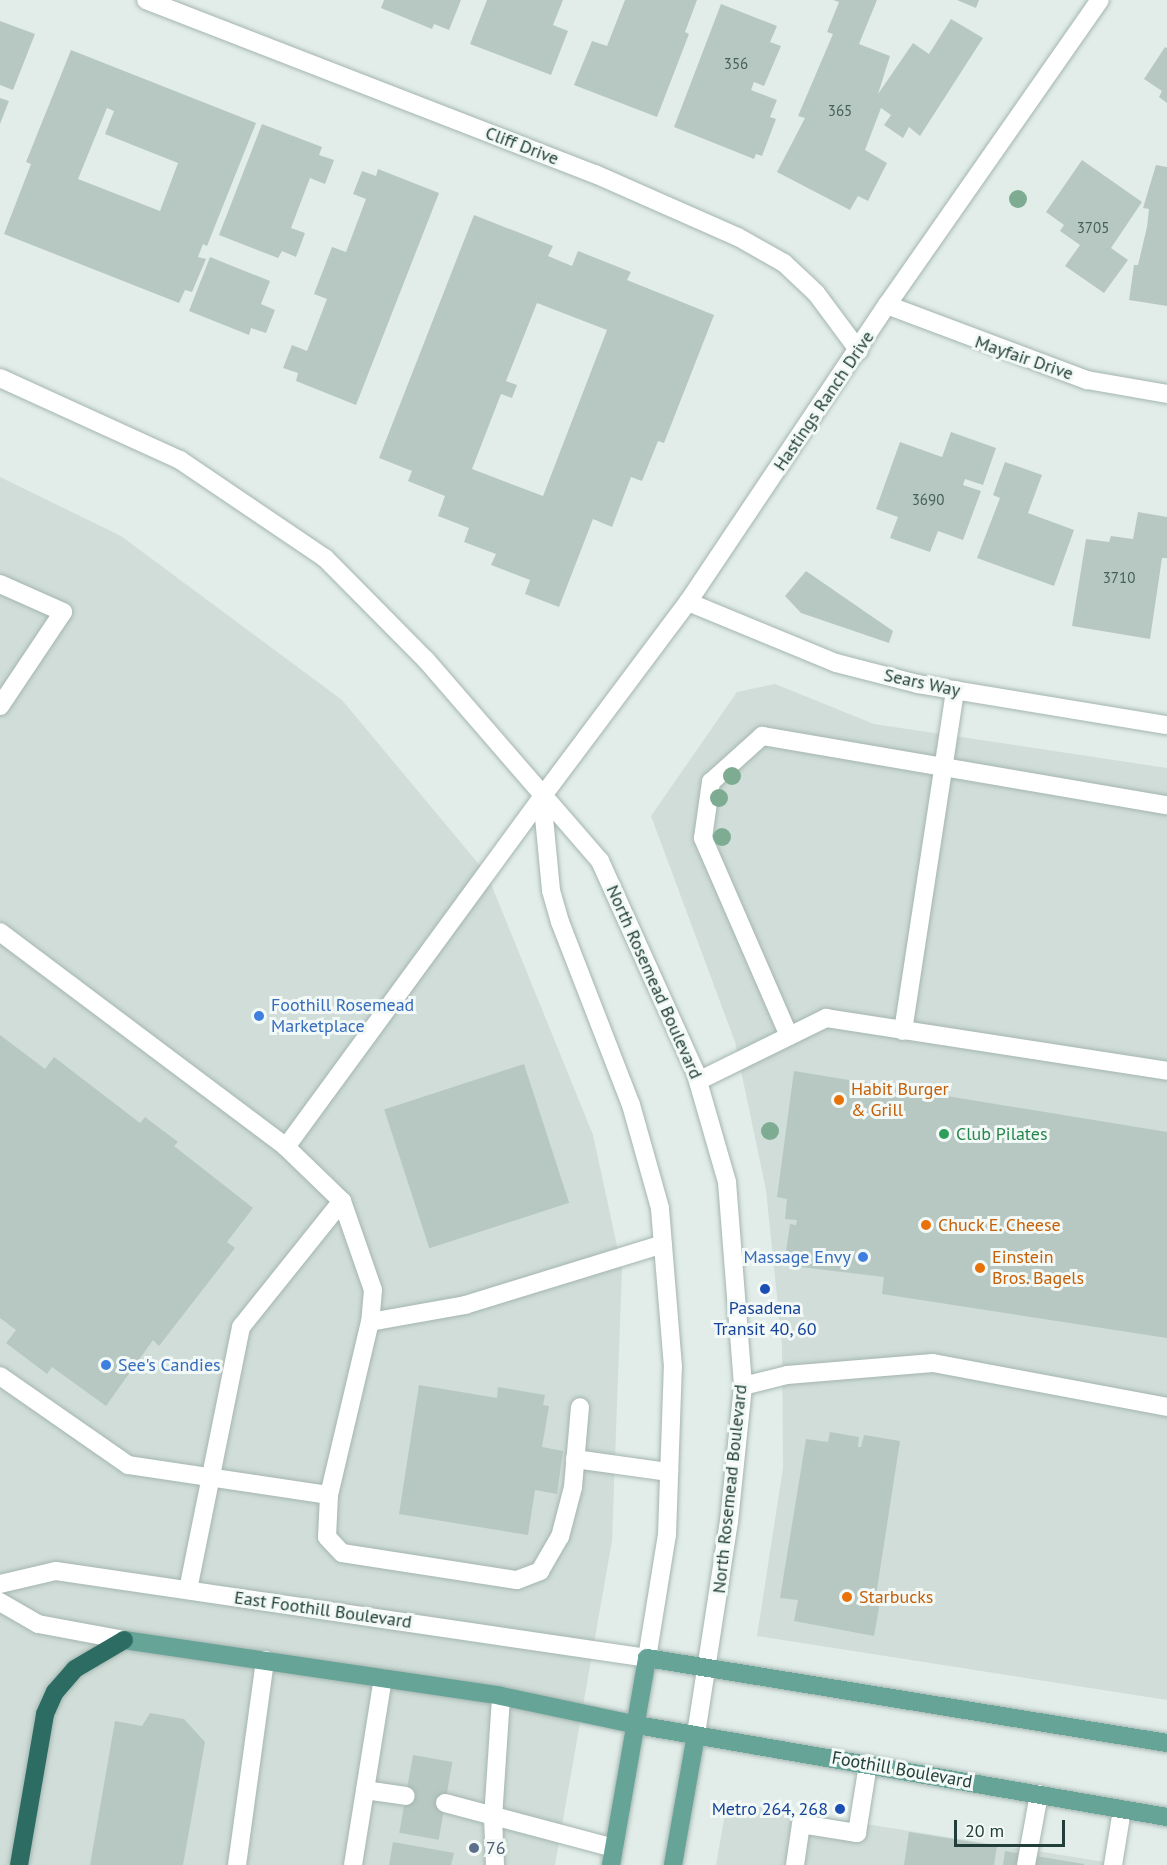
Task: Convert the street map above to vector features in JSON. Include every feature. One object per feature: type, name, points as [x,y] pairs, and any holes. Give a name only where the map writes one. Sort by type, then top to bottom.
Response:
[{"type":"highway","points":[[20,1865],[45,1714],[56,1692],[75,1669],[124,1640]]},
{"type":"main road","name":"Cliff Drive","points":[[146,0],[595,174],[738,237],[784,263],[816,293],[859,351]]},
{"type":"main road","name":"Hastings Ranch Drive","points":[[286,1146],[688,602],[859,351],[887,305],[1100,0]]},
{"type":"main road","name":"Mayfair Drive","points":[[887,305],[1087,380],[1167,394]]},
{"type":"main road","name":"North Rosemead Boulevard","points":[[0,378],[180,459],[326,558],[426,660],[542,797],[600,861],[698,1081],[727,1182],[743,1386],[708,1669],[673,1865]]},
{"type":"main road","points":[[0,584],[63,612],[0,706]]},
{"type":"main road","name":"Sears Way","points":[[688,602],[836,663],[955,690],[1167,725]]},
{"type":"main road","points":[[903,1031],[955,690]]},
{"type":"main road","points":[[789,1036],[703,838],[711,782],[762,736],[1167,805]]},
{"type":"main road","points":[[445,1803],[612,1857],[637,1725],[667,1535],[673,1367],[660,1208],[631,1105],[557,911],[542,797]]},
{"type":"main road","points":[[0,932],[286,1146],[342,1201],[373,1290],[370,1322],[329,1495],[327,1537],[342,1553],[517,1580],[540,1571],[560,1537],[573,1487],[580,1407]]},
{"type":"main road","points":[[698,1081],[826,1018],[1167,1071]]},
{"type":"main road","points":[[188,1590],[241,1327],[342,1201]]},
{"type":"main road","points":[[370,1322],[465,1305],[663,1244]]},
{"type":"main road","points":[[743,1386],[787,1375],[933,1363],[1167,1407]]},
{"type":"main road","points":[[0,1376],[128,1465],[329,1495]]},
{"type":"main road","points":[[575,1459],[669,1472]]},
{"type":"main road","name":"East Foothill Boulevard","points":[[0,1584],[56,1571],[647,1658]]},
{"type":"main road","points":[[0,1602],[38,1624],[124,1640],[265,1659],[501,1696],[637,1725]]},
{"type":"main road","points":[[647,1658],[1167,1743]]},
{"type":"main road","points":[[237,1865],[265,1659]]},
{"type":"main road","points":[[353,1865],[383,1678]]},
{"type":"main road","points":[[495,1865],[493,1818],[501,1696]]},
{"type":"main road","name":"Foothill Boulevard","points":[[637,1725],[1167,1817]]},
{"type":"main road","points":[[795,1865],[801,1824],[857,1833],[868,1764]]},
{"type":"main road","points":[[365,1790],[405,1796]]},
{"type":"main road","points":[[1026,1865],[1039,1794]]},
{"type":"main road","points":[[1113,1865],[1122,1810]]},
{"type":"shaded area","name":"Foothill Rosemead Marketplace","points":[[0,477],[121,536],[342,700],[487,874],[593,1135],[622,1269],[612,1541],[555,1865],[0,1865]]},
{"type":"shaded area","points":[[775,684],[874,724],[1167,768],[1167,1700],[757,1636],[783,1468],[782,1345],[766,1190],[735,1042],[651,816],[737,692]]},
{"type":"shaded area","points":[[727,1802],[1124,1865],[716,1865]]},
{"type":"building","points":[[384,0],[461,0],[449,30],[434,24],[432,29],[381,8]]},
{"type":"building","points":[[487,0],[563,0],[553,25],[568,31],[551,75],[470,44]]},
{"type":"building","points":[[625,0],[697,0],[685,32],[689,34],[657,117],[574,85],[592,41],[607,46]]},
{"type":"building","points":[[833,0],[877,0],[859,44],[890,56],[878,94],[913,43],[929,54],[951,19],[983,38],[920,136],[909,127],[903,138],[884,125],[891,115],[881,108],[865,150],[887,163],[868,201],[858,196],[850,210],[777,172],[805,118],[798,116],[833,34],[827,32],[839,2]]},
{"type":"building","points":[[957,0],[979,0],[976,8]]},
{"type":"building","points":[[721,4],[777,26],[770,42],[781,46],[764,86],[754,82],[751,90],[777,100],[770,117],[776,119],[762,156],[756,154],[754,159],[674,127]]},
{"type":"building","points":[[0,21],[35,34],[13,90],[0,85]]},
{"type":"building","points":[[1165,47],[1167,48],[1167,103],[1159,97],[1162,91],[1144,79]]},
{"type":"building","points":[[71,50],[256,123],[207,246],[203,244],[198,257],[206,259],[192,292],[185,290],[179,303],[4,234],[31,164],[26,162]],"holes":[[[107,108],[114,111],[105,134],[178,163],[160,211],[78,179]]]},
{"type":"building","points":[[0,98],[9,101],[0,124]]},
{"type":"building","points":[[262,124],[322,147],[319,155],[334,160],[325,184],[310,178],[291,228],[305,233],[296,257],[282,251],[278,258],[219,235]]},
{"type":"building","points":[[1082,160],[1142,202],[1111,248],[1128,260],[1104,293],[1065,266],[1080,245],[1060,231],[1064,225],[1046,212]]},
{"type":"building","points":[[1156,165],[1167,167],[1167,306],[1129,300],[1134,265],[1138,265],[1147,227],[1149,209],[1143,208]]},
{"type":"building","points":[[378,169],[439,193],[356,405],[296,381],[298,373],[283,368],[292,345],[307,351],[327,299],[314,294],[332,247],[346,252],[366,199],[353,194],[362,171],[376,176]]},
{"type":"building","points":[[474,215],[553,246],[548,256],[572,266],[578,251],[631,272],[627,280],[714,315],[664,443],[658,441],[642,481],[631,477],[612,527],[593,519],[559,607],[525,594],[530,580],[491,565],[496,554],[464,542],[469,528],[438,516],[445,496],[408,481],[412,471],[379,458]],"holes":[[[537,303],[607,330],[543,496],[472,469],[501,394],[512,398],[517,385],[506,381]]]},
{"type":"building","points":[[210,257],[270,281],[261,304],[275,310],[266,333],[251,328],[249,335],[189,311]]},
{"type":"building","points":[[951,432],[996,448],[983,485],[965,479],[963,485],[981,491],[963,540],[938,531],[930,552],[890,538],[898,517],[876,509],[900,442],[942,457]]},
{"type":"building","points":[[1005,462],[1042,475],[1028,513],[1074,530],[1054,586],[977,558],[1000,498],[993,495]]},
{"type":"building","points":[[1138,512],[1167,517],[1167,558],[1162,558],[1150,639],[1072,626],[1086,539],[1109,542],[1111,536],[1133,539]]},
{"type":"building","points":[[806,571],[893,631],[889,643],[801,613],[785,596]]},
{"type":"building","points":[[0,1035],[45,1069],[54,1057],[140,1123],[145,1117],[178,1142],[174,1146],[253,1208],[227,1242],[235,1248],[159,1346],[153,1340],[106,1406],[52,1367],[47,1374],[6,1343],[16,1330],[0,1318]]},
{"type":"building","points":[[524,1064],[569,1203],[429,1248],[384,1109]]},
{"type":"building","points":[[794,1071],[1167,1132],[1167,1338],[882,1294],[884,1277],[784,1265],[790,1224],[796,1225],[797,1220],[785,1219],[787,1199],[777,1197]]},
{"type":"building","points":[[419,1385],[497,1398],[498,1387],[545,1395],[543,1405],[549,1406],[542,1447],[563,1451],[557,1494],[535,1490],[528,1535],[399,1514]]},
{"type":"building","points":[[830,1432],[859,1437],[858,1447],[861,1447],[864,1435],[900,1441],[875,1602],[880,1602],[874,1636],[794,1621],[798,1600],[780,1598],[806,1439],[828,1442]]},
{"type":"building","points":[[150,1713],[184,1719],[205,1742],[183,1865],[90,1865],[115,1721],[142,1726]]},
{"type":"building","points":[[413,1755],[452,1762],[439,1840],[399,1833]]},
{"type":"building","points":[[909,1832],[997,1846],[994,1865],[904,1865]]},
{"type":"building","points":[[393,1842],[454,1853],[451,1865],[389,1865]]},
{"type":"building","points":[[1005,1851],[1084,1864],[1084,1865],[1003,1865]]},
{"type":"place","name":"Foothill Rosemead Marketplace","points":[[259,1016]]},
{"type":"place","name":"Habit Burger & Grill","points":[[839,1100]]},
{"type":"place","name":"Club Pilates","points":[[944,1134]]},
{"type":"place","name":"Chuck E. Cheese","points":[[926,1225]]},
{"type":"place","name":"Massage Envy","points":[[863,1257]]},
{"type":"place","name":"Einstein Bros. Bagels","points":[[980,1268]]},
{"type":"place","name":"Pasadena Transit 40, 60","points":[[765,1289]]},
{"type":"place","name":"See's Candies","points":[[106,1365]]},
{"type":"place","name":"Starbucks","points":[[847,1597]]},
{"type":"place","name":"Metro 264, 268","points":[[840,1809]]},
{"type":"place","name":"76","points":[[474,1848]]}]
